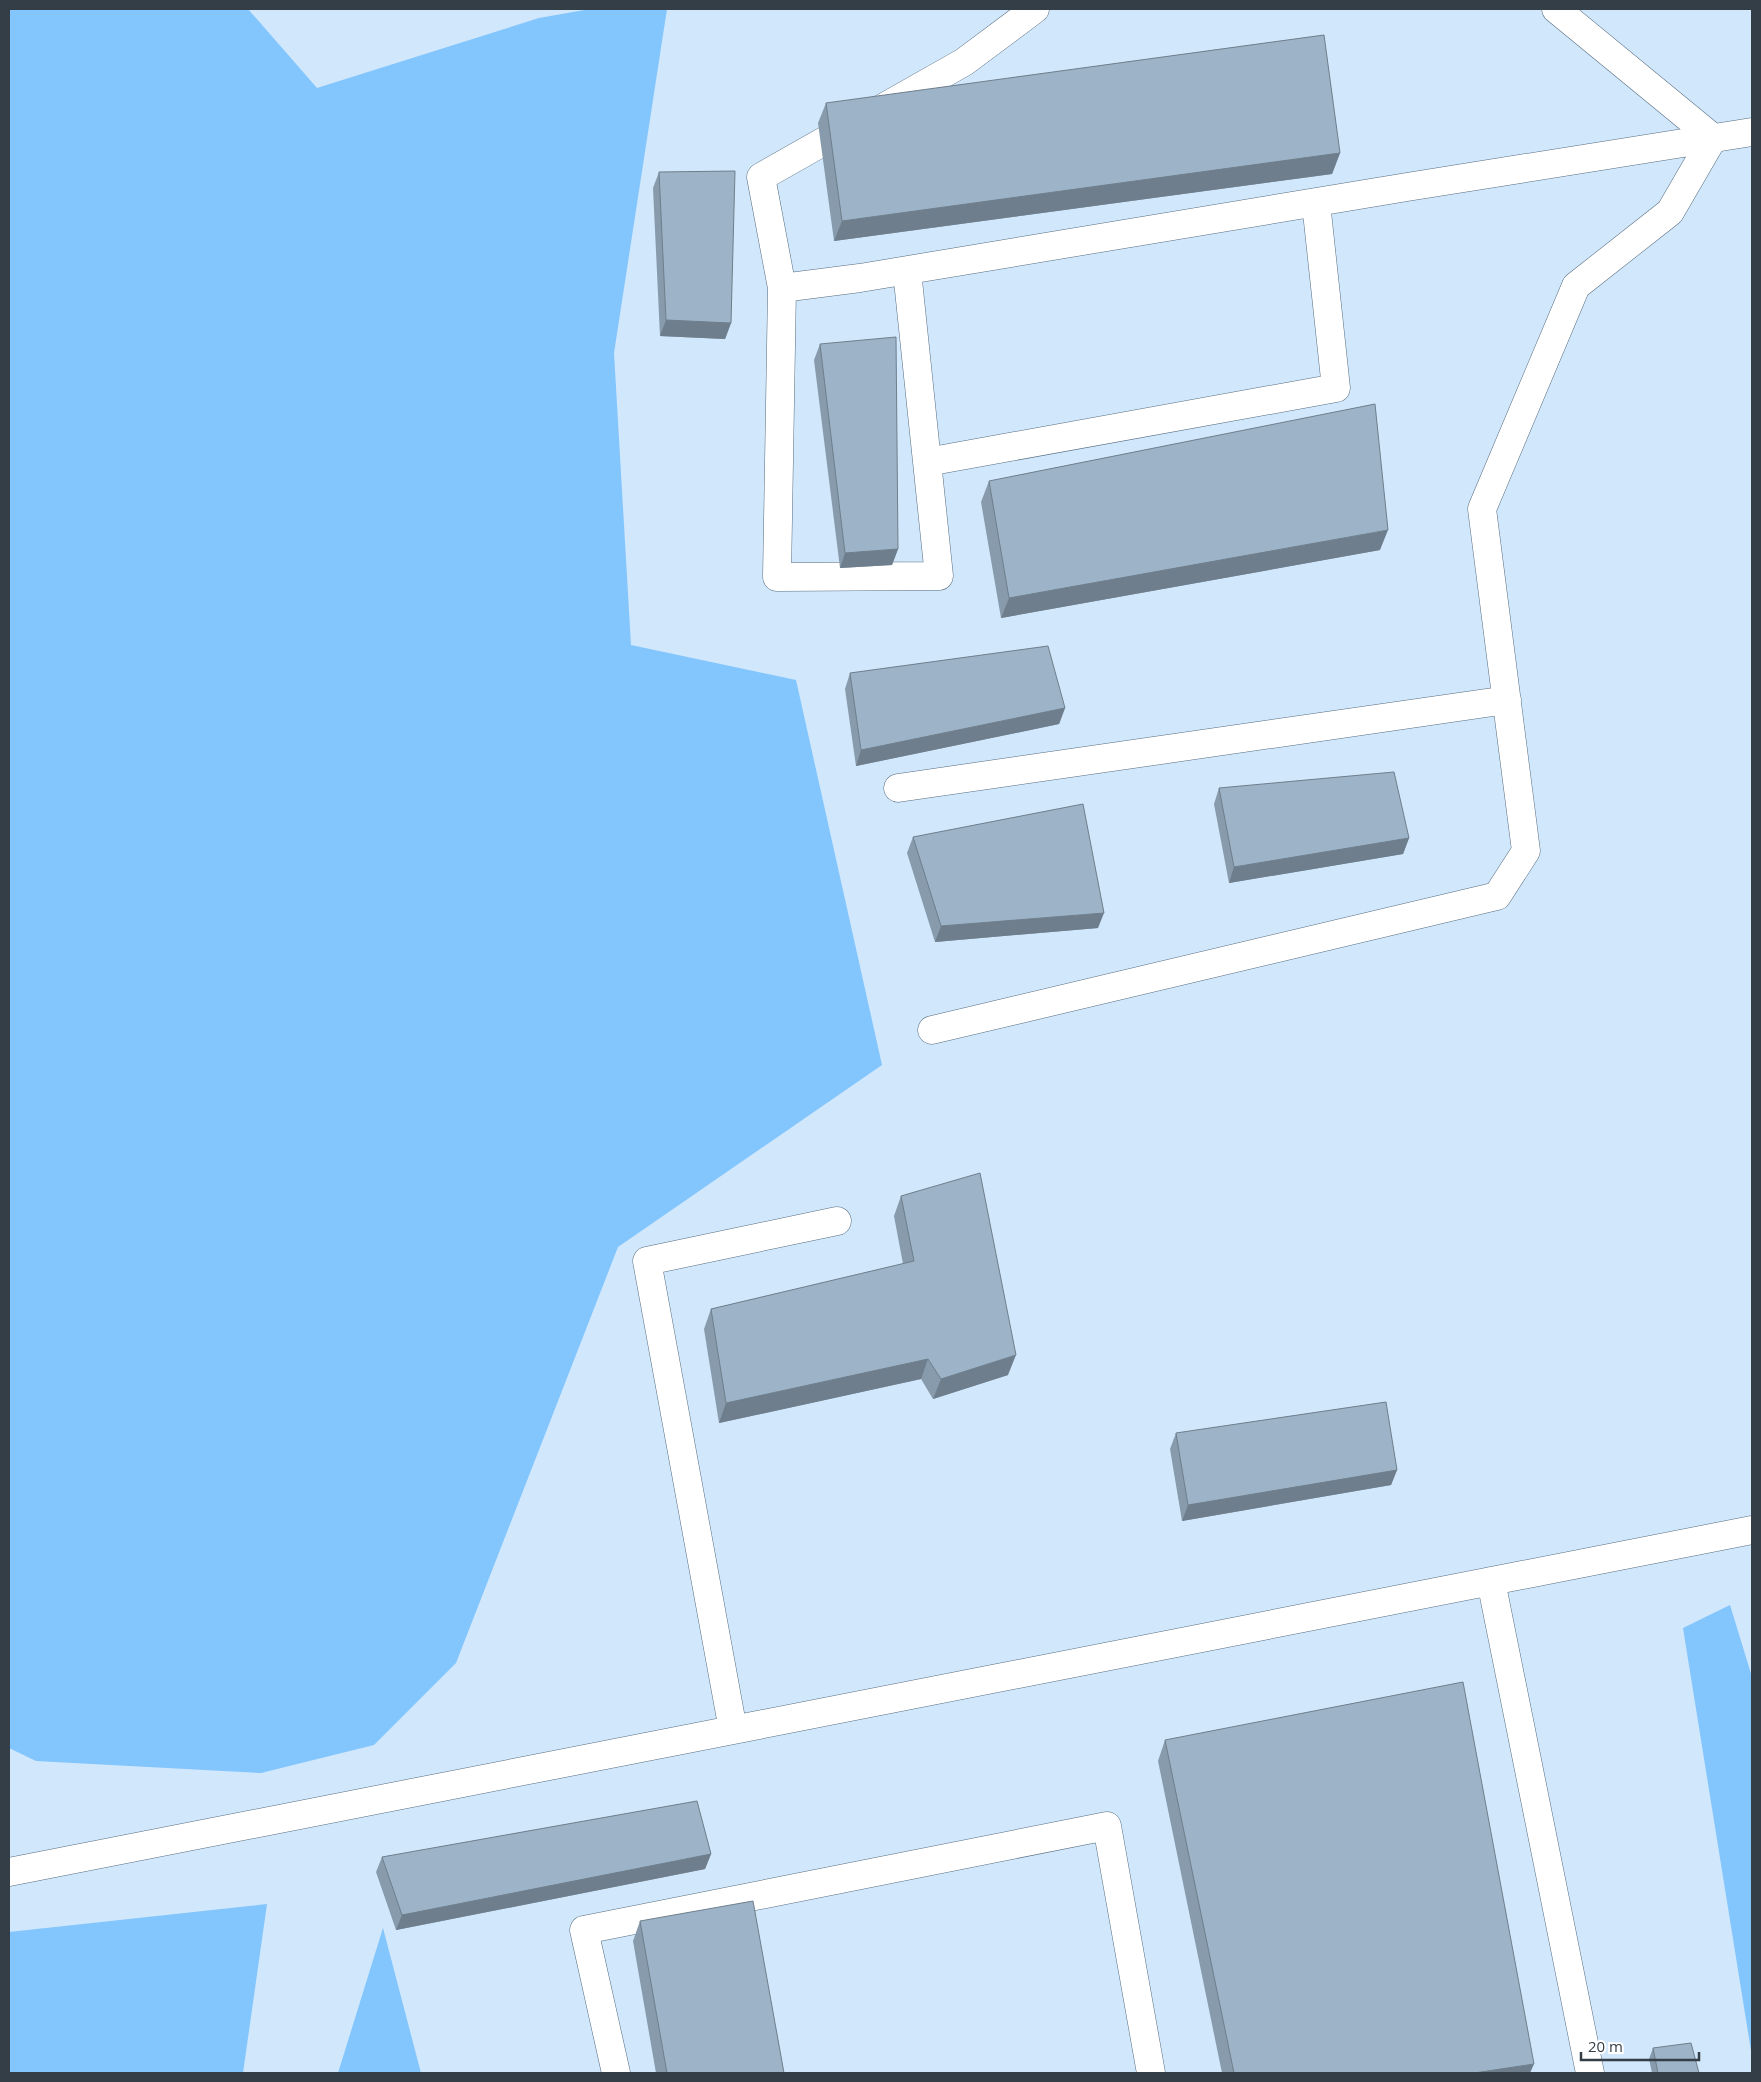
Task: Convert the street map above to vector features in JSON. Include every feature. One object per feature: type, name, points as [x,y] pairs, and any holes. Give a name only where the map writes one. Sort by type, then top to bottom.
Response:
[{"type":"street","points":[[908,271],[939,576],[776,577],[782,288],[761,177],[964,62],[1035,9]]},
{"type":"street","points":[[1556,9],[1713,138]]},
{"type":"street","points":[[782,288],[908,271],[1752,132]]},
{"type":"street","points":[[932,1030],[1497,896],[1526,851],[1482,510],[1576,286],[1670,212],[1713,138]]},
{"type":"street","points":[[927,462],[1336,388],[1316,203]]},
{"type":"street","points":[[898,788],[1507,700]]},
{"type":"street","points":[[733,1730],[647,1261],[837,1220]]},
{"type":"street","points":[[9,1872],[1752,1530]]},
{"type":"street","points":[[1491,1581],[1590,2073]]},
{"type":"street","points":[[616,2073],[584,1930],[1107,1826],[1151,2073]]},
{"type":"shaded area","points":[[9,9],[248,9],[317,88],[539,18],[590,9],[667,9],[614,353],[631,645],[796,680],[882,1065],[618,1247],[456,1663],[374,1745],[261,1773],[36,1761],[9,1748]]},
{"type":"shaded area","points":[[1730,1605],[1752,1677],[1752,2057],[1683,1628]]},
{"type":"shaded area","points":[[267,1904],[243,2073],[9,2073],[9,1932]]},
{"type":"shaded area","points":[[383,1928],[421,2073],[338,2073]]},
{"type":"building","points":[[1324,35],[1340,153],[842,221],[826,103]]},
{"type":"building","points":[[735,171],[731,323],[666,320],[659,172]]},
{"type":"building","points":[[896,337],[898,549],[845,553],[820,344]]},
{"type":"building","points":[[1375,404],[1388,530],[1009,598],[989,481]]},
{"type":"building","points":[[1048,646],[1065,708],[861,750],[850,673]]},
{"type":"building","points":[[1394,772],[1409,838],[1234,867],[1219,788]]},
{"type":"building","points":[[1083,804],[1104,913],[941,926],[913,837]]},
{"type":"building","points":[[980,1173],[1016,1355],[941,1379],[928,1359],[726,1403],[711,1309],[914,1261],[901,1196]]},
{"type":"building","points":[[1386,1402],[1397,1470],[1188,1505],[1176,1433]]},
{"type":"building","points":[[1463,1682],[1534,2064],[1474,2073],[1234,2073],[1165,1740]]},
{"type":"building","points":[[697,1801],[711,1854],[402,1915],[382,1857]]},
{"type":"building","points":[[753,1901],[784,2073],[667,2073],[640,1921]]},
{"type":"building","points":[[1691,2043],[1699,2073],[1658,2073],[1653,2048]]}]
